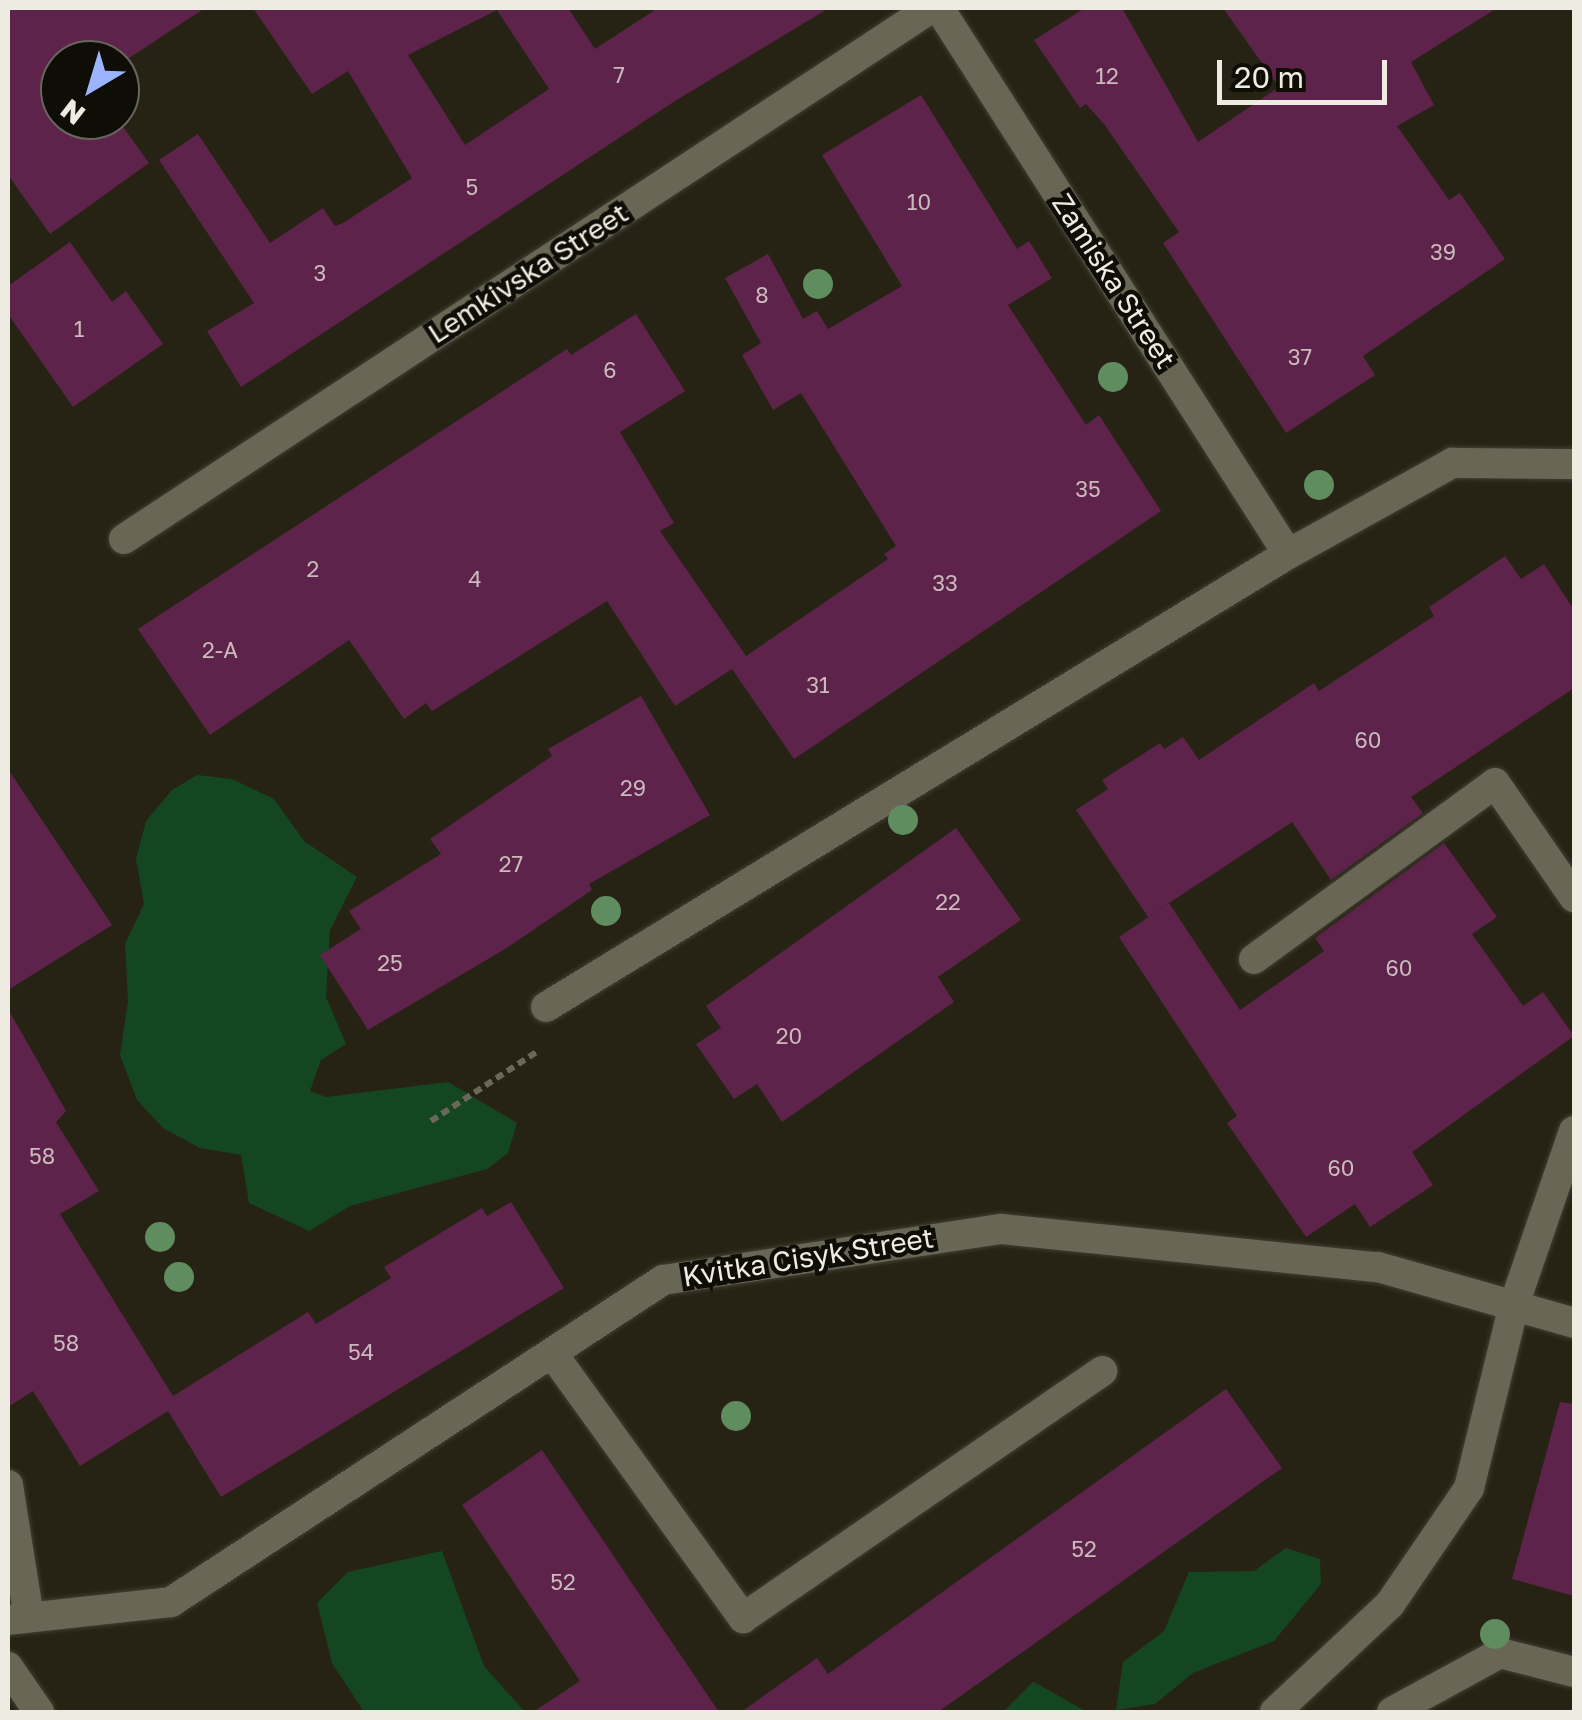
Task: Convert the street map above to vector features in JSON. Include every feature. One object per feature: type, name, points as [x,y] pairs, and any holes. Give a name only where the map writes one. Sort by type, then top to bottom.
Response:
[{"type":"street","name":"Lemkivska Street","points":[[124,538],[932,8]]},
{"type":"street","name":"Zamiska Street","points":[[939,8],[1288,554]]},
{"type":"street","points":[[546,1007],[1288,554],[1452,464],[1574,464]]},
{"type":"street","points":[[1254,959],[1495,783],[1574,897]]},
{"type":"street","points":[[1274,1712],[1390,1604],[1469,1488],[1514,1305],[1574,1132]]},
{"type":"street","name":"Kvitka Cisyk Street","points":[[18,1619],[171,1602],[663,1280],[1001,1228],[1378,1267],[1574,1323]]},
{"type":"street","points":[[552,1353],[744,1618],[1102,1371]]},
{"type":"street","points":[[8,1484],[18,1619]]},
{"type":"street","points":[[1392,1712],[1500,1653],[1574,1672]]},
{"type":"street","points":[[8,1667],[39,1712]]},
{"type":"path","points":[[431,1120],[541,1048],[546,1007]]},
{"type":"green space","points":[[197,775],[232,779],[274,799],[304,841],[357,877],[330,930],[326,997],[346,1044],[321,1060],[310,1091],[326,1097],[448,1082],[517,1123],[508,1153],[487,1169],[350,1206],[309,1231],[249,1203],[241,1155],[200,1148],[163,1128],[137,1100],[120,1055],[128,1001],[125,944],[144,904],[136,859],[146,821],[172,790]]},
{"type":"green space","points":[[1286,1548],[1320,1559],[1321,1584],[1274,1641],[1193,1673],[1155,1704],[1116,1710],[1123,1662],[1164,1631],[1189,1572],[1254,1571]]},
{"type":"green space","points":[[442,1551],[484,1666],[525,1712],[364,1712],[332,1663],[317,1603],[348,1572]]},
{"type":"green space","points":[[1034,1682],[1087,1712],[1003,1712]]},
{"type":"building","points":[[8,8],[205,8],[140,51],[140,40],[40,40],[40,140],[132,140],[149,163],[50,234],[8,175]]},
{"type":"building","points":[[253,8],[568,8],[595,49],[658,8],[829,8],[675,101],[241,387],[207,331],[254,303],[159,160],[198,134],[270,243],[323,208],[335,226],[343,223],[412,178],[348,71],[312,94]],"holes":[[[497,10],[549,89],[465,145],[408,55]]]},
{"type":"building","points":[[1085,8],[1122,8],[1198,142],[1279,87],[1223,8],[1497,8],[1411,62],[1434,105],[1397,126],[1449,200],[1460,193],[1505,259],[1363,356],[1375,375],[1286,433],[1163,243],[1179,232],[1104,124],[1086,104],[1080,108],[1034,40]]},
{"type":"building","points":[[921,95],[1017,249],[1029,241],[1052,278],[1008,305],[1086,425],[1099,415],[1161,511],[794,759],[732,669],[675,706],[607,601],[432,711],[426,703],[404,719],[349,640],[210,735],[138,629],[567,349],[571,355],[636,314],[685,391],[620,432],[674,523],[660,531],[746,656],[888,559],[884,554],[896,546],[801,393],[773,410],[742,355],[761,343],[725,278],[768,254],[803,319],[817,311],[828,329],[902,286],[822,155]]},
{"type":"building","points":[[70,242],[112,302],[126,291],[163,344],[73,407],[8,314],[8,286]]},
{"type":"building","points":[[1505,556],[1521,579],[1544,564],[1574,610],[1574,688],[1411,797],[1423,813],[1331,880],[1292,822],[1148,917],[1076,810],[1108,789],[1102,780],[1160,743],[1164,749],[1183,737],[1199,760],[1314,683],[1319,691],[1434,616],[1429,607]]},
{"type":"building","points":[[641,696],[710,815],[589,884],[592,890],[505,949],[368,1030],[320,955],[361,929],[349,911],[441,854],[430,839],[552,756],[548,749]]},
{"type":"building","points":[[8,769],[112,925],[8,990]]},
{"type":"building","points":[[956,828],[1021,920],[938,977],[954,1002],[782,1122],[757,1084],[734,1099],[696,1044],[721,1028],[706,1006]]},
{"type":"building","points":[[1444,843],[1497,917],[1472,934],[1523,1006],[1543,992],[1574,1036],[1412,1152],[1433,1185],[1370,1227],[1355,1204],[1306,1237],[1227,1123],[1237,1116],[1119,937],[1169,903],[1240,1010],[1324,951],[1315,938]]},
{"type":"building","points":[[8,1009],[66,1111],[56,1122],[99,1191],[60,1214],[173,1396],[308,1312],[316,1324],[391,1278],[384,1267],[482,1208],[487,1216],[511,1202],[564,1288],[221,1497],[168,1411],[80,1466],[33,1391],[8,1407]]},
{"type":"building","points":[[1226,1389],[1282,1468],[938,1712],[741,1712],[817,1658],[828,1674]]},
{"type":"building","points":[[1560,1402],[1574,1404],[1574,1596],[1512,1579]]},
{"type":"building","points":[[542,1450],[719,1712],[533,1712],[580,1681],[462,1505]]}]
